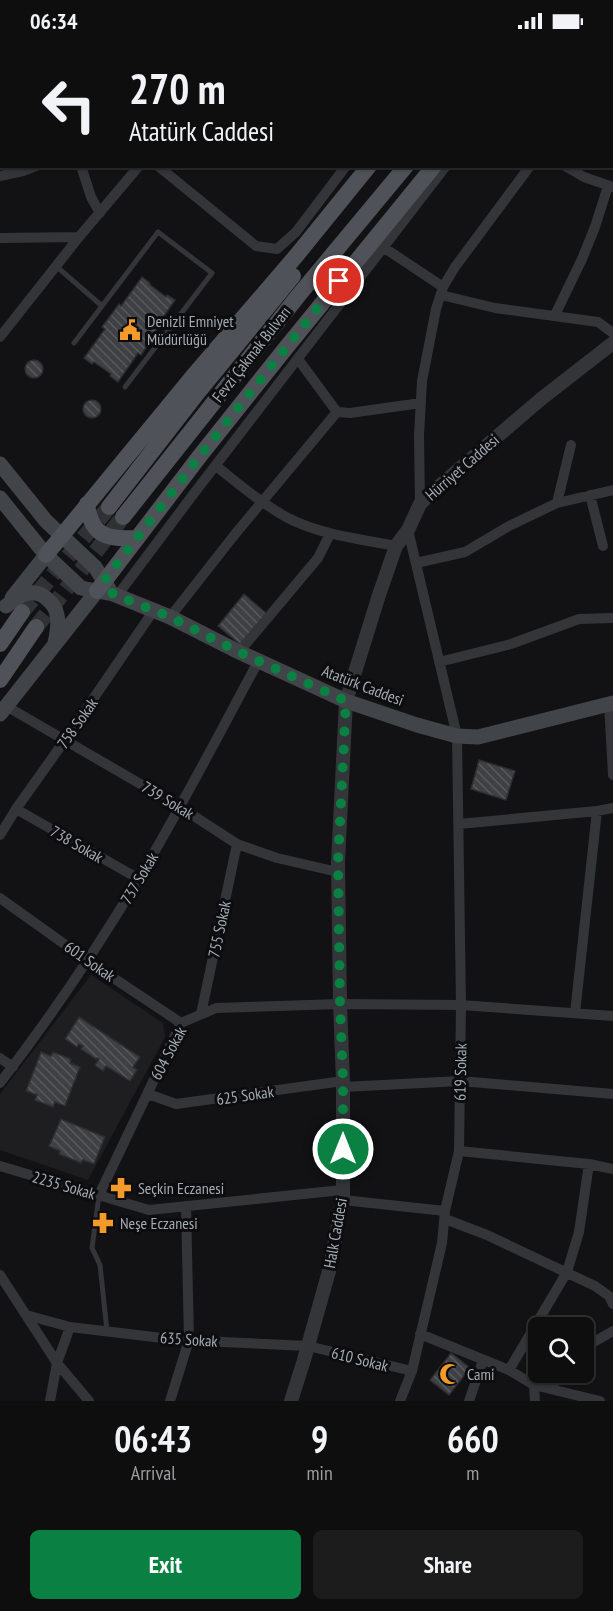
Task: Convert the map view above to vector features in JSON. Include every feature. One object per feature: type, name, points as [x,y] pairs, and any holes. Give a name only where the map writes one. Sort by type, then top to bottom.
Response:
[{"type":"main road","points":[[3,610],[185,385],[296,256],[367,168]]},
{"type":"main road","name":"Fevzi Çakmak Bulvarı","points":[[109,507],[195,396],[380,168]]},
{"type":"main road","name":"Fevzi Çakmak Bulvarı","points":[[123,518],[297,296],[404,168]]},
{"type":"main road","points":[[3,710],[55,646],[108,591],[136,538],[285,349],[432,168]]},
{"type":"main road","points":[[0,464],[46,521],[95,567],[108,591]]},
{"type":"main road","name":"Atatürk Caddesi","points":[[0,498],[46,555],[81,588],[108,591],[154,610],[346,701],[457,736],[478,737],[611,704]]},
{"type":"main road","points":[[87,504],[90,521],[99,533],[115,538],[136,538]]},
{"type":"main road","points":[[3,610],[17,598],[29,592],[47,598],[58,616],[55,646]]},
{"type":"main road","points":[[0,644],[22,612]]},
{"type":"main road","points":[[0,680],[36,627]]},
{"type":"street","points":[[0,176],[31,168]]},
{"type":"street","points":[[82,168],[91,197],[100,213]]},
{"type":"street","points":[[0,337],[79,237],[138,168]]},
{"type":"street","points":[[160,168],[256,246],[277,249],[296,232],[344,168]]},
{"type":"street","points":[[108,591],[216,466],[444,168]]},
{"type":"street","points":[[420,504],[419,435],[422,381],[436,309],[442,291],[456,267],[529,168]]},
{"type":"street","points":[[555,315],[591,238],[610,186],[584,177],[568,168]]},
{"type":"street","points":[[296,256],[299,242],[328,190]]},
{"type":"street","points":[[0,238],[79,237]]},
{"type":"street","points":[[383,247],[442,291],[495,308],[598,322],[613,333]]},
{"type":"street","name":"Hürriyet Caddesi","points":[[346,701],[396,546],[408,530],[420,504],[541,399],[613,343]]},
{"type":"street","points":[[297,359],[337,412],[351,413],[421,402]]},
{"type":"street","points":[[170,617],[236,533],[337,412]]},
{"type":"street","points":[[557,503],[571,445]]},
{"type":"street","points":[[216,466],[263,502],[289,518],[330,534],[396,546]]},
{"type":"street","points":[[416,563],[465,552],[509,526],[557,503],[613,490]]},
{"type":"street","points":[[590,495],[603,546]]},
{"type":"street","name":"619 Sokak","points":[[400,1401],[412,1371],[442,1243],[445,1215],[459,1151],[461,1005],[457,736],[408,530]]},
{"type":"street","points":[[239,652],[318,558],[330,534]]},
{"type":"street","name":"758 Sokak","points":[[0,835],[154,610]]},
{"type":"street","points":[[439,662],[511,644],[579,619],[613,618]]},
{"type":"street","name":"737 Sokak","points":[[0,1083],[88,961],[139,879],[259,660]]},
{"type":"street","name":"Halk Caddesi","points":[[291,1401],[329,1271],[342,1195],[343,1084],[338,872],[346,701]]},
{"type":"street","points":[[611,704],[613,775]]},
{"type":"street","name":"739 Sokak","points":[[3,710],[65,740],[180,807],[237,844],[278,858],[338,872]]},
{"type":"street","points":[[459,824],[613,808]]},
{"type":"street","name":"738 Sokak","points":[[16,809],[139,879]]},
{"type":"street","points":[[575,1013],[597,811]]},
{"type":"street","name":"755 Sokak","points":[[201,1014],[237,844]]},
{"type":"street","name":"601 Sokak","points":[[0,898],[88,961],[181,1023]]},
{"type":"street","name":"604 Sokak","points":[[99,1194],[181,1023],[216,1008],[340,1004],[461,1005],[613,1016]]},
{"type":"street","points":[[0,1058],[13,1067]]},
{"type":"street","name":"625 Sokak","points":[[148,1094],[176,1104],[343,1084],[460,1081],[613,1094]]},
{"type":"street","points":[[459,1151],[589,1164],[613,1169]]},
{"type":"street","points":[[509,1370],[567,1272],[579,1232],[589,1164]]},
{"type":"street","name":"2235 Sokak","points":[[0,1166],[149,1210],[342,1195],[445,1215],[595,1286],[609,1296],[613,1304]]},
{"type":"street","points":[[170,1401],[189,1340],[186,1206]]},
{"type":"street","points":[[0,1275],[57,1363],[89,1401]]},
{"type":"street","name":"635 Sokak","points":[[26,1315],[70,1327],[189,1340],[308,1346]]},
{"type":"street","points":[[50,1401],[57,1363],[70,1327]]},
{"type":"street","points":[[594,1343],[613,1331]]},
{"type":"street","points":[[420,1334],[509,1370],[534,1385],[600,1401]]},
{"type":"street","name":"610 Sokak","points":[[308,1346],[412,1371]]},
{"type":"street","points":[[469,1401],[483,1360]]},
{"type":"street","points":[[551,1389],[555,1383]]},
{"type":"street","points":[[534,1385],[535,1401]]},
{"type":"lane","points":[[75,343],[158,232],[212,273],[125,387]]},
{"type":"lane","points":[[56,266],[102,306]]},
{"type":"lane","points":[[99,1194],[92,1248],[100,1265],[107,1331]]},
{"type":"shaded area","points":[[91,975],[163,1023],[165,1037],[88,1180],[0,1150],[0,1094]]},
{"type":"building","name":"Denizli Emniyet Müdürlüğü","points":[[142,277],[166,297],[167,295],[175,300],[141,355],[138,353],[118,382],[94,362],[92,364],[84,358],[105,329],[102,327]]},
{"type":"building","points":[[30,360],[38,360],[43,365],[41,376],[30,378],[25,373],[25,365]]},
{"type":"building","points":[[88,400],[96,400],[101,405],[99,416],[88,418],[83,413],[83,405]]},
{"type":"building","points":[[244,594],[267,614],[241,645],[218,626]]},
{"type":"building","points":[[479,760],[515,771],[506,800],[471,789]]},
{"type":"building","points":[[79,1017],[140,1057],[133,1067],[137,1070],[130,1081],[106,1066],[103,1071],[95,1065],[99,1059],[81,1049],[83,1046],[79,1044],[77,1047],[65,1039]]},
{"type":"building","points":[[41,1052],[51,1056],[53,1052],[71,1059],[70,1063],[80,1067],[65,1106],[55,1102],[53,1107],[35,1100],[37,1095],[26,1091]]},
{"type":"building","points":[[61,1119],[105,1137],[94,1164],[83,1160],[81,1163],[59,1154],[60,1151],[49,1146]]},
{"type":"building","name":"Cami","points":[[451,1353],[470,1368],[449,1395],[430,1380]]},
{"type":"tunnel","points":[[22,612],[109,507]]},
{"type":"tunnel","points":[[36,627],[123,517]]},
{"type":"place","name":"Denizli Emniyet Müdürlüğü","points":[[130,330]]},
{"type":"place","name":"Seçkin Eczanesi","points":[[121,1188]]},
{"type":"place","name":"Neşe Eczanesi","points":[[103,1223]]},
{"type":"place","name":"Cami","points":[[450,1374]]},
{"type":"route","points":[[339,281],[104,581],[113,594],[170,617],[239,652],[346,701],[338,862],[343,1149]]}]
